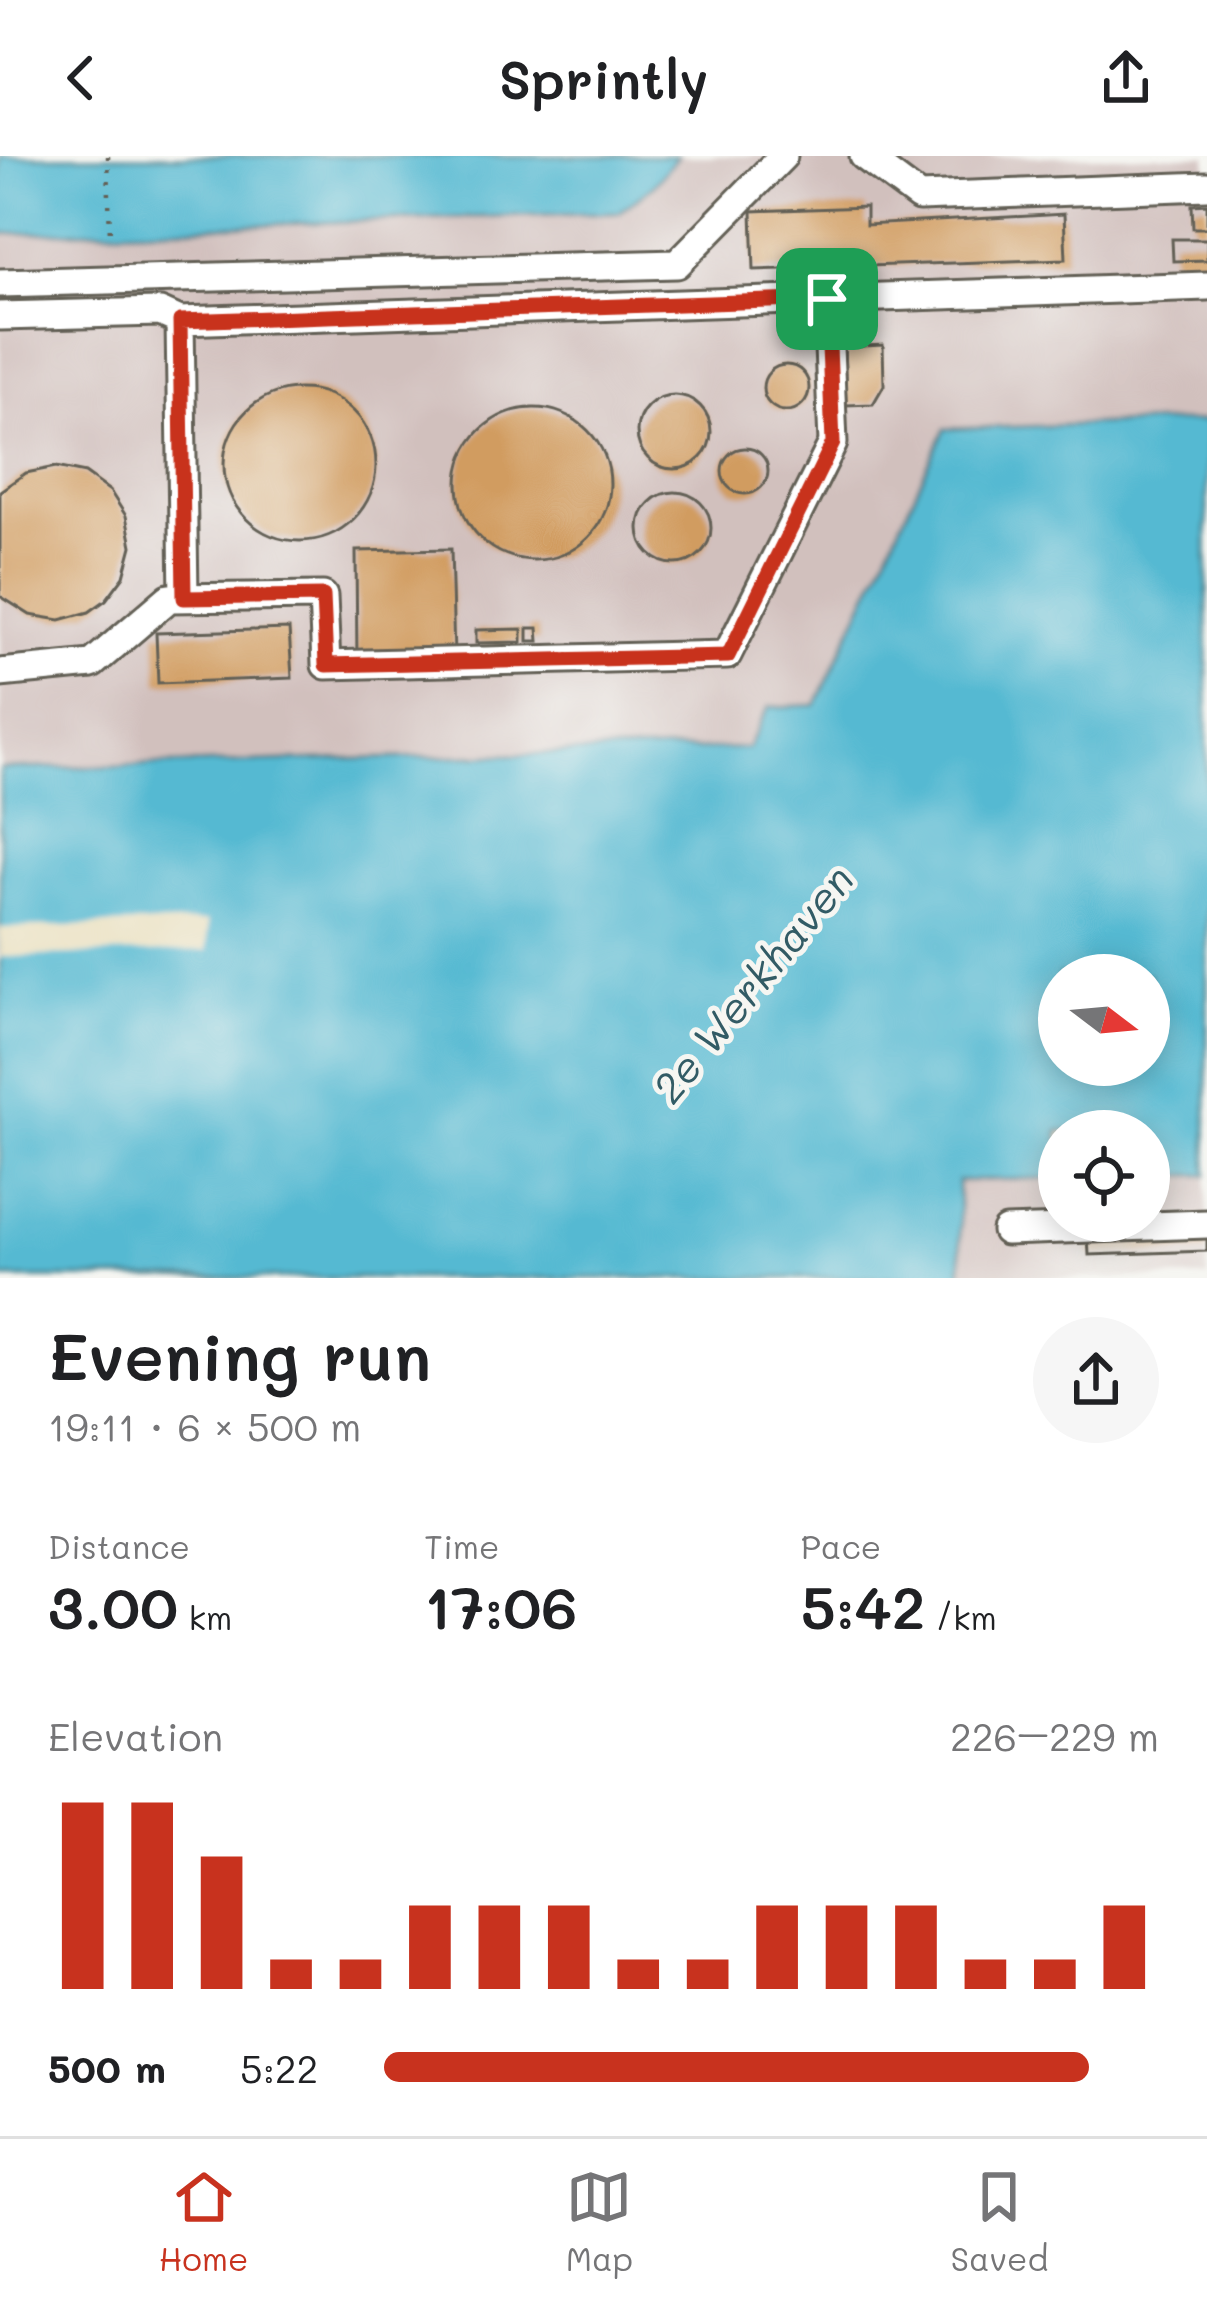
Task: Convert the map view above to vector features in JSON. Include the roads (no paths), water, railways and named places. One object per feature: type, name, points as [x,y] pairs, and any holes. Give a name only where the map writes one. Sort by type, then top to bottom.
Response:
[{"type":"lane","points":[[0,283],[677,263],[783,156]]},
{"type":"lane","points":[[864,156],[920,197],[1207,186]]},
{"type":"lane","points":[[0,316],[160,312],[180,321],[1207,286]]},
{"type":"lane","points":[[0,673],[92,664],[169,598],[323,596],[326,665],[728,656],[833,443],[827,299]]},
{"type":"lane","points":[[180,321],[184,598]]},
{"type":"lane","points":[[1006,1231],[1207,1224]]},
{"type":"water","points":[[0,156],[678,156],[653,186],[619,212],[0,234]]},
{"type":"water","name":"2e Werkhaven","points":[[1207,421],[1207,1175],[1170,1176],[1170,1110],[1038,1110],[1038,1179],[958,1181],[962,1278],[0,1278],[0,769],[748,748],[769,707],[816,705],[945,429]]}]
